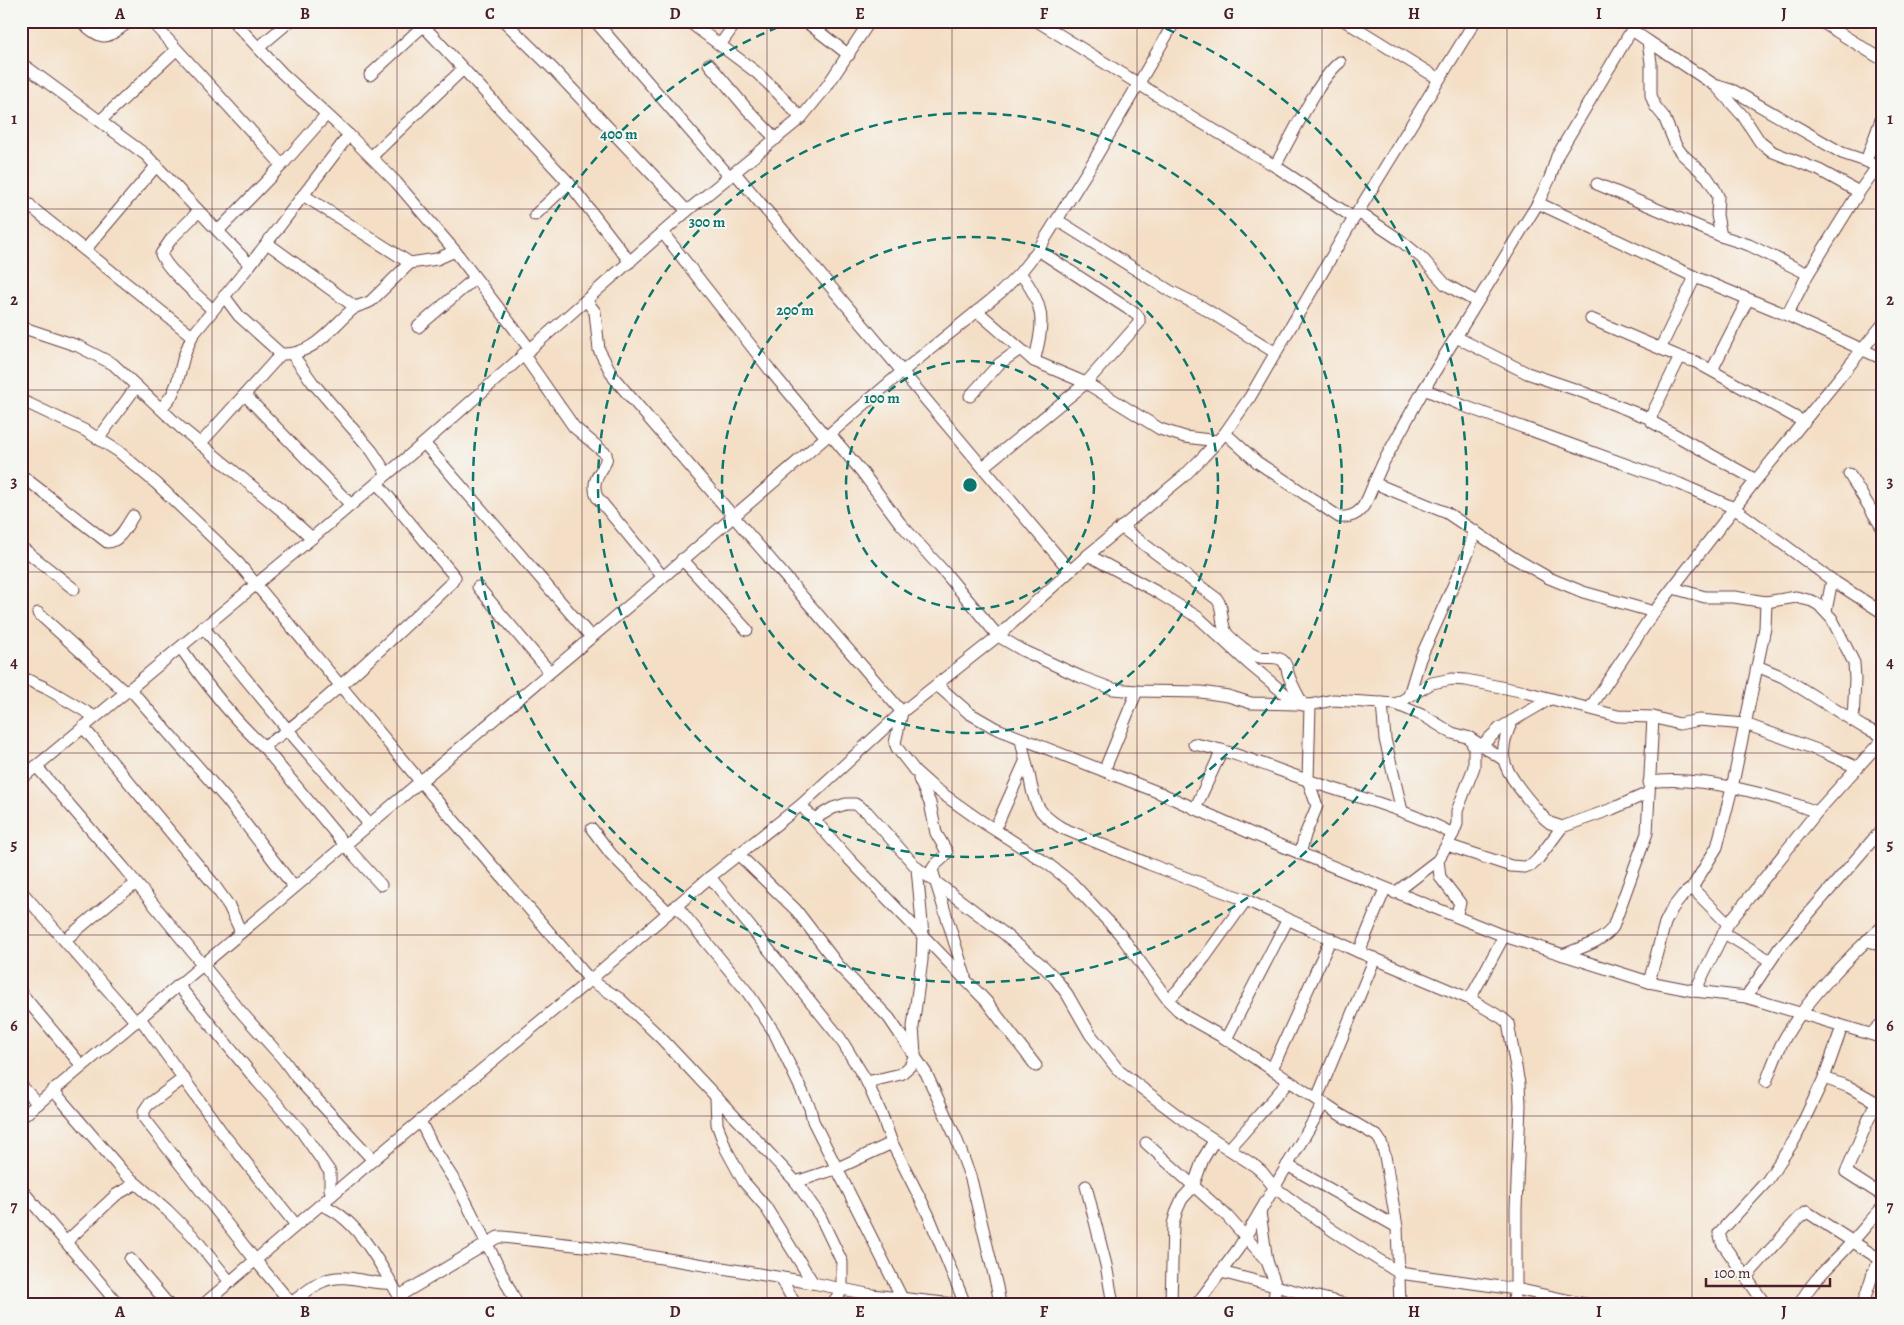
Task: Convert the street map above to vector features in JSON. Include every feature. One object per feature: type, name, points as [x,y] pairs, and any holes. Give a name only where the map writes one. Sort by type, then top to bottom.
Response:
[{"type":"street","points":[[80,21],[103,37],[109,37],[130,21]]},
{"type":"street","points":[[151,21],[282,165]]},
{"type":"street","points":[[233,21],[258,48],[396,182],[455,251],[526,351],[574,427],[606,454],[606,460],[595,482],[597,497],[663,577]]},
{"type":"street","points":[[258,48],[290,21]]},
{"type":"street","points":[[504,21],[554,70],[687,210]]},
{"type":"street","points":[[595,21],[903,371],[1070,571]]},
{"type":"street","points":[[688,21],[756,72],[778,92],[800,118]]},
{"type":"street","points":[[720,44],[737,21]]},
{"type":"street","points":[[805,21],[849,55]]},
{"type":"street","points":[[22,775],[36,766],[95,716],[181,648],[312,538],[424,443],[687,210],[800,118],[827,86],[870,21]]},
{"type":"street","points":[[1037,21],[1138,84],[1400,240],[1422,258],[1446,284],[1477,302]]},
{"type":"street","points":[[21,1118],[549,671],[663,577],[903,371],[1001,292],[1020,273],[1038,250],[1175,21]]},
{"type":"street","points":[[1345,21],[1439,79]]},
{"type":"street","points":[[204,1304],[373,1160],[590,980],[672,908],[801,805],[902,712],[998,636],[1088,555],[1184,476],[1222,437],[1250,397],[1356,215],[1475,21]]},
{"type":"street","points":[[1820,21],[1883,60]]},
{"type":"street","points":[[370,75],[421,24],[569,183],[630,262]]},
{"type":"street","points":[[977,311],[1034,361],[1086,383],[1160,430],[1185,437],[1222,437],[1339,517],[1348,518],[1354,516],[1361,509],[1368,498],[1383,463],[1424,390],[1538,203],[1550,178],[1557,156],[1635,26],[1648,41],[1716,86],[1743,116],[1760,142],[1773,152],[1819,170],[1859,192]]},
{"type":"street","points":[[1648,41],[1651,63],[1651,95],[1655,106],[1664,118],[1676,146],[1707,177],[1713,186],[1718,196],[1717,215],[1720,236]]},
{"type":"street","points":[[101,120],[176,50]]},
{"type":"street","points":[[1275,166],[1316,94],[1335,66],[1340,62]]},
{"type":"street","points":[[21,63],[101,120],[157,165],[198,212],[250,265]]},
{"type":"street","points":[[709,64],[746,108],[776,139]]},
{"type":"street","points":[[371,157],[463,69]]},
{"type":"street","points":[[1716,86],[1734,92],[1842,153],[1880,169],[1859,192],[1808,274],[1787,315]]},
{"type":"street","points":[[1866,162],[1883,114]]},
{"type":"street","points":[[218,231],[282,165],[326,115]]},
{"type":"street","points":[[161,409],[172,395],[192,336],[250,265],[349,135]]},
{"type":"street","points":[[85,250],[157,165]]},
{"type":"street","points":[[535,215],[569,183]]},
{"type":"street","points":[[1597,184],[1720,236],[1749,244],[1808,274]]},
{"type":"street","points":[[303,195],[410,263],[430,261],[455,251]]},
{"type":"street","points":[[21,217],[26,202],[192,336]]},
{"type":"street","points":[[1538,203],[1695,277],[1787,315],[1883,359]]},
{"type":"street","points":[[198,212],[172,238],[162,254],[163,259],[213,310]]},
{"type":"street","points":[[1057,220],[1170,291],[1202,307],[1276,353]]},
{"type":"street","points":[[663,233],[900,523],[998,636],[1022,650],[1081,677],[1113,689],[1137,692],[1201,692],[1228,696],[1250,703],[1303,705],[1333,700],[1396,704],[1424,716],[1452,733],[1470,738],[1504,760],[1516,783],[1544,819],[1562,827]]},
{"type":"street","points":[[267,243],[354,307]]},
{"type":"street","points":[[983,467],[1086,383],[1137,326],[1140,318],[1038,250]]},
{"type":"street","points":[[200,444],[245,395],[287,354],[319,342],[354,307],[364,306],[371,301],[410,263]]},
{"type":"street","points":[[1020,273],[1032,288],[1038,302],[1042,320],[1040,341],[1034,361]]},
{"type":"street","points":[[1661,347],[1695,277]]},
{"type":"street","points":[[418,327],[475,278]]},
{"type":"street","points":[[224,296],[239,316],[287,354],[372,450],[387,474]]},
{"type":"street","points":[[1712,370],[1748,299]]},
{"type":"street","points":[[586,300],[595,312],[599,350],[614,378],[902,712]]},
{"type":"street","points":[[1591,319],[1696,362],[1804,422]]},
{"type":"street","points":[[1590,708],[1654,612],[1756,480],[1883,324]]},
{"type":"street","points":[[21,327],[78,346],[113,364],[200,444],[281,510],[312,538]]},
{"type":"street","points":[[1456,337],[1527,373],[1651,420],[1653,423],[1756,480]]},
{"type":"street","points":[[970,396],[999,364],[1020,350]]},
{"type":"street","points":[[1651,420],[1680,356]]},
{"type":"street","points":[[99,438],[136,386]]},
{"type":"street","points":[[1424,390],[1680,484],[1734,508],[1832,580],[1883,613]]},
{"type":"street","points":[[245,395],[351,505]]},
{"type":"street","points":[[21,400],[70,422],[118,451],[158,484],[234,558],[257,583],[420,781],[590,980],[620,999],[661,1038],[796,1182],[820,1216],[842,1262],[842,1290],[832,1304]]},
{"type":"street","points":[[424,443],[591,637]]},
{"type":"street","points":[[1849,474],[1883,529]]},
{"type":"street","points":[[21,475],[107,542],[117,539],[133,516]]},
{"type":"street","points":[[262,745],[267,745],[288,730],[340,686],[452,582],[455,577],[377,483]]},
{"type":"street","points":[[1374,483],[1440,509],[1514,558],[1549,578],[1583,592],[1654,612]]},
{"type":"street","points":[[1121,528],[1217,599],[1220,603],[1224,628],[1228,634],[1254,655],[1266,658],[1276,657],[1282,659],[1286,664],[1290,678],[1303,705],[1308,780],[1317,806],[1305,835],[1300,854]]},
{"type":"street","points":[[1409,695],[1427,643],[1468,553],[1475,531]]},
{"type":"street","points":[[21,547],[74,589]]},
{"type":"street","points":[[1088,555],[1157,592],[1199,618],[1254,669],[1303,705]]},
{"type":"street","points":[[682,559],[747,630]]},
{"type":"street","points":[[1826,611],[1832,580]]},
{"type":"street","points":[[478,587],[549,671]]},
{"type":"street","points":[[1673,588],[1705,597],[1766,602],[1788,598],[1805,598],[1826,611],[1854,663],[1853,721]]},
{"type":"street","points":[[1649,982],[1665,923],[1677,902],[1692,888],[1717,847],[1732,788],[1765,628],[1766,602]]},
{"type":"street","points":[[38,613],[128,690],[226,800],[294,887]]},
{"type":"street","points":[[203,628],[369,824]]},
{"type":"street","points":[[181,648],[211,691],[248,733],[262,745],[345,845],[381,885]]},
{"type":"street","points":[[1695,991],[1726,928],[1817,812],[1883,738],[1782,677],[1757,666]]},
{"type":"street","points":[[21,677],[46,688],[95,716]]},
{"type":"street","points":[[1396,704],[1432,683],[1452,679],[1498,686],[1628,717],[1653,717],[1679,724],[1699,720],[1745,724],[1805,745],[1858,768]]},
{"type":"street","points":[[937,685],[969,713],[995,728],[1160,793],[1195,810],[1300,854],[1504,936],[1649,982],[1695,991],[1746,997],[1883,1038]]},
{"type":"street","points":[[1104,771],[1137,692]]},
{"type":"street","points":[[1481,746],[1500,728],[1550,699]]},
{"type":"street","points":[[1382,703],[1385,739],[1402,811]]},
{"type":"street","points":[[902,712],[895,743],[922,784],[930,803],[936,833],[947,852],[932,870],[967,981]]},
{"type":"street","points":[[1563,955],[1597,940],[1612,927],[1647,833],[1653,717]]},
{"type":"street","points":[[1504,760],[1506,738],[1512,721]]},
{"type":"street","points":[[83,727],[212,882],[229,906],[241,932]]},
{"type":"street","points":[[1359,952],[1390,891],[1438,860],[1453,834],[1457,824],[1457,811],[1474,767],[1474,748],[1470,738]]},
{"type":"street","points":[[1021,739],[1037,806],[1050,821],[1099,845],[1246,900],[1359,952],[1470,999],[1508,1023],[1519,1084],[1520,1105],[1516,1209],[1516,1289],[1513,1304]]},
{"type":"street","points":[[1194,744],[1222,750],[1402,811],[1453,834]]},
{"type":"street","points":[[1195,810],[1222,750]]},
{"type":"street","points":[[995,829],[1025,762]]},
{"type":"street","points":[[36,766],[297,1078],[373,1160]]},
{"type":"street","points":[[914,771],[952,802],[1048,864],[1071,882],[1119,933],[1168,1000],[1187,1017],[1226,1039],[1339,1114],[1377,1136],[1385,1156],[1397,1228],[1400,1304]]},
{"type":"street","points":[[1447,845],[1512,866],[1524,867],[1538,860],[1562,827],[1612,809],[1649,788],[1676,780],[1732,788],[1774,797],[1817,812]]},
{"type":"street","points":[[814,819],[846,804],[855,804],[867,812],[917,868],[1043,966],[1055,978],[1067,994],[1090,1034],[1119,1070],[1158,1102],[1214,1140],[1230,1148],[1262,1172],[1274,1187],[1332,1230],[1399,1273],[1516,1289],[1585,1304]]},
{"type":"street","points":[[801,805],[967,981],[999,1017],[1036,1066]]},
{"type":"street","points":[[1746,997],[1769,960],[1883,828]]},
{"type":"street","points":[[592,829],[612,854],[672,908],[748,993],[774,1032],[810,1108],[813,1121],[902,1298]]},
{"type":"street","points":[[738,854],[796,910],[838,966],[889,1018],[926,1073],[956,1138],[971,1179],[1000,1304]]},
{"type":"street","points":[[1438,860],[1440,877],[1460,903],[1456,916]]},
{"type":"street","points":[[867,1082],[901,1074],[910,1066],[915,1056],[913,1027],[922,960],[923,935],[917,868]]},
{"type":"street","points":[[710,877],[840,1038],[867,1082],[884,1118],[892,1143],[928,1214],[966,1304]]},
{"type":"street","points":[[65,940],[114,899],[136,884]]},
{"type":"street","points":[[1692,888],[1726,928],[1769,960]]},
{"type":"street","points":[[21,891],[138,1020],[184,1078],[224,1135],[296,1225]]},
{"type":"street","points":[[1168,1000],[1206,957],[1246,900]]},
{"type":"street","points":[[1226,1039],[1288,919]]},
{"type":"street","points":[[1766,1082],[1782,1044],[1802,1013],[1867,940],[1883,926]]},
{"type":"street","points":[[1470,999],[1504,936]]},
{"type":"street","points":[[1272,1069],[1331,938]]},
{"type":"street","points":[[1867,940],[1883,947]]},
{"type":"street","points":[[1197,1304],[1238,1249],[1287,1165],[1320,1100],[1375,958]]},
{"type":"street","points":[[178,985],[306,1137],[330,1172],[332,1195]]},
{"type":"street","points":[[21,993],[82,1066]]},
{"type":"street","points":[[1871,1034],[1883,1022]]},
{"type":"street","points":[[1765,1304],[1722,1243],[1719,1233],[1754,1196],[1776,1169],[1795,1138],[1824,1078],[1842,1026]]},
{"type":"street","points":[[184,1078],[148,1105],[144,1111],[144,1118],[291,1303],[325,1280],[341,1279],[381,1284],[391,1283]]},
{"type":"street","points":[[1824,1078],[1849,1087],[1879,1104],[1846,1172],[1883,1196]]},
{"type":"street","points":[[1230,1148],[1289,1080]]},
{"type":"street","points":[[21,1085],[38,1104]]},
{"type":"street","points":[[53,1090],[135,1184],[167,1210],[193,1236],[230,1282]]},
{"type":"street","points":[[716,1097],[717,1124],[726,1149],[744,1182],[765,1206],[813,1284]]},
{"type":"street","points":[[420,1121],[433,1147],[459,1188],[516,1303]]},
{"type":"street","points":[[1171,1304],[1173,1224],[1182,1199],[1193,1187],[1214,1140]]},
{"type":"street","points":[[796,1182],[838,1168],[892,1143]]},
{"type":"street","points":[[1146,1143],[1227,1216],[1267,1261]]},
{"type":"street","points":[[1287,1165],[1397,1228]]},
{"type":"street","points":[[66,1242],[116,1195],[135,1184]]},
{"type":"street","points":[[1086,1186],[1106,1265],[1113,1304]]},
{"type":"street","points":[[21,1189],[118,1304]]},
{"type":"street","points":[[320,1205],[336,1211],[351,1224],[402,1300],[498,1237],[503,1237],[601,1248],[782,1278],[842,1290],[875,1299],[902,1298],[953,1304]]},
{"type":"street","points":[[1800,1304],[1814,1282],[1853,1242],[1870,1219],[1883,1207]]},
{"type":"street","points":[[1260,1212],[1267,1261],[1276,1286],[1273,1304]]},
{"type":"street","points":[[1746,1277],[1804,1212],[1811,1214],[1882,1259],[1874,1270],[1863,1304]]},
{"type":"street","points":[[130,1259],[168,1304]]},
{"type":"street","points":[[1221,1272],[1344,1304]]},
{"type":"street","points":[[782,1278],[795,1304]]}]
